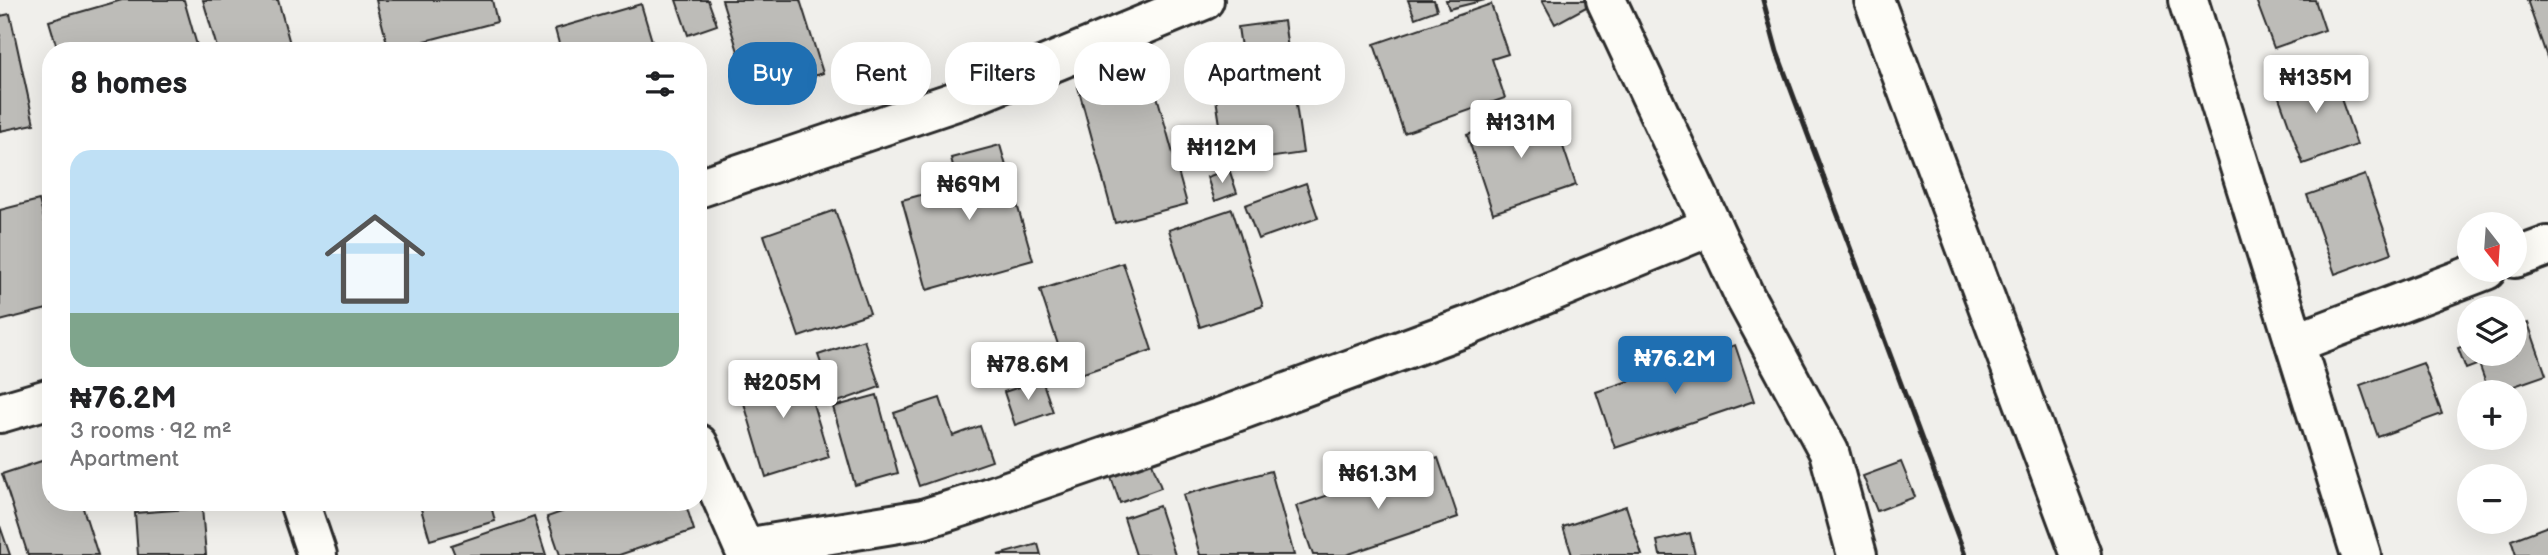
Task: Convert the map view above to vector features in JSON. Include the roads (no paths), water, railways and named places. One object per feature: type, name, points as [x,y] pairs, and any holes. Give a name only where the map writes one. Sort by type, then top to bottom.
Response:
[{"type":"street","points":[[707,185],[971,96],[1204,0]]},
{"type":"street","points":[[1606,0],[1745,297],[1829,452],[1857,555]]},
{"type":"street","points":[[1874,0],[2081,555]]},
{"type":"street","points":[[2188,0],[2361,555]]},
{"type":"street","points":[[707,464],[746,552],[923,519],[1220,418],[1468,326],[1712,226]]},
{"type":"street","points":[[2527,254],[2548,246]]},
{"type":"street","points":[[2295,343],[2457,281]]},
{"type":"street","points":[[0,413],[42,401]]},
{"type":"street","points":[[302,511],[317,555]]},
{"type":"railway","points":[[1763,0],[1777,52],[1965,555]]}]
